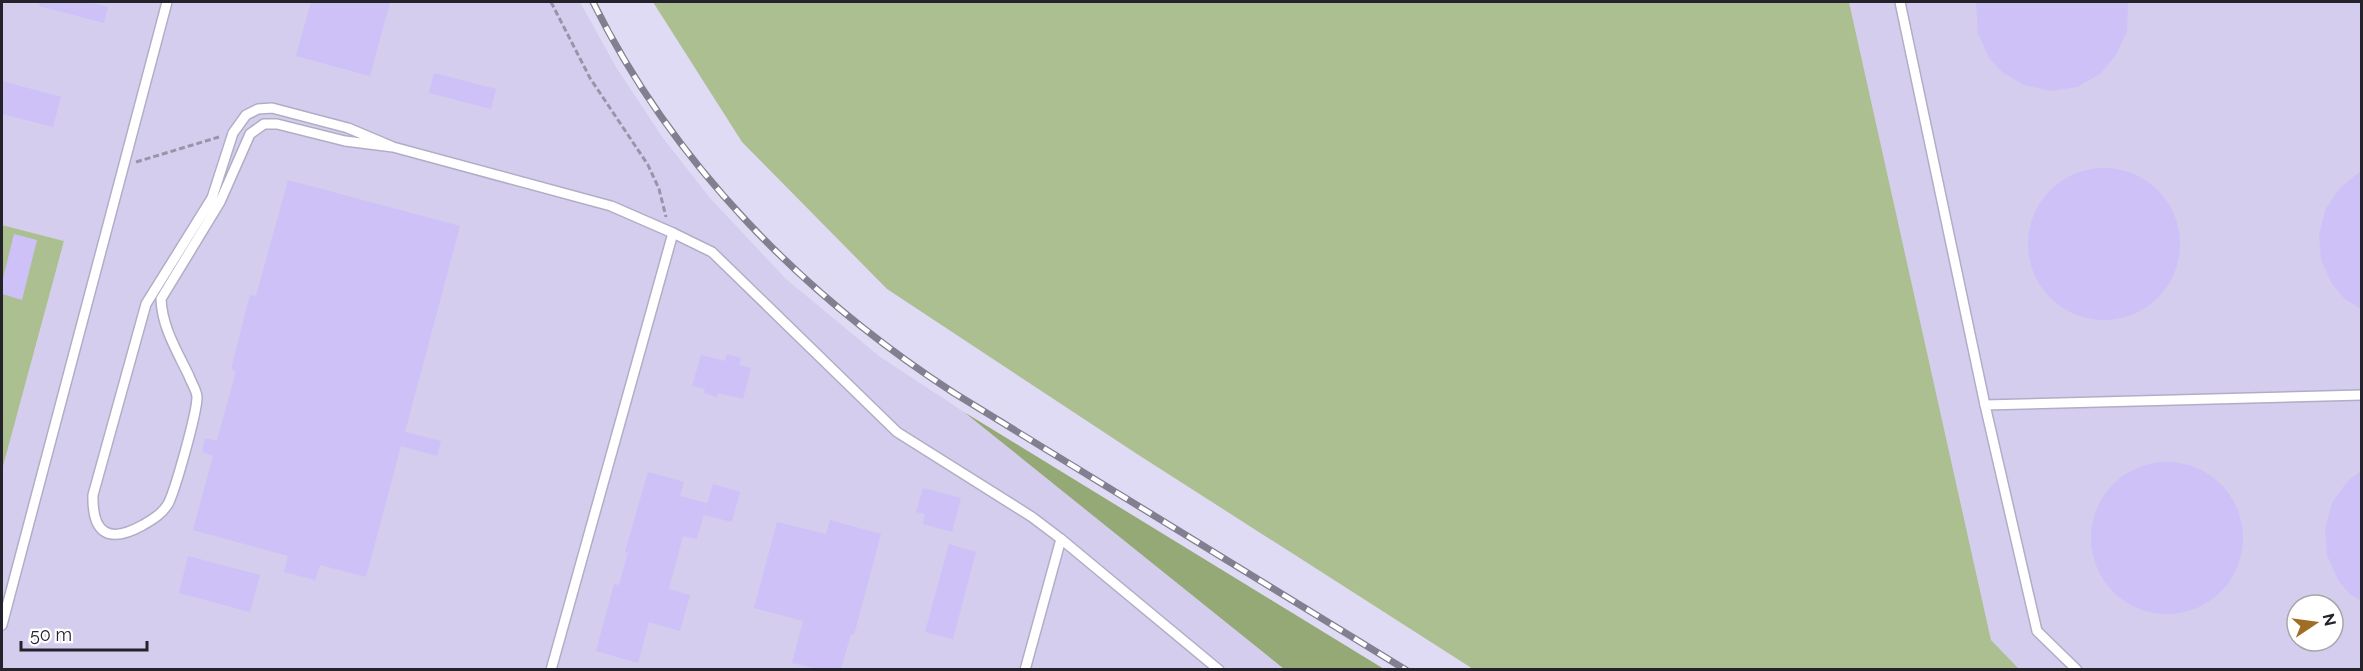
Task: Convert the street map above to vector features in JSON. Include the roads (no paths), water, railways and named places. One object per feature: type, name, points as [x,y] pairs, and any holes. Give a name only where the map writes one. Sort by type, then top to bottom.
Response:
[{"type":"lane","points":[[2,625],[167,2]]},
{"type":"lane","points":[[1900,2],[1985,405],[2037,631],[2077,669]]},
{"type":"lane","points":[[393,147],[345,141],[277,124],[264,124],[250,134],[220,202],[161,299],[162,318],[197,395],[174,488],[167,505],[157,517],[127,534],[110,535],[100,529],[93,516],[93,495],[146,304],[212,198],[233,133],[246,114],[258,109],[273,108],[348,128],[393,147],[611,206],[673,232],[712,252],[897,432],[1032,517],[1219,669]]},
{"type":"lane","points":[[551,669],[673,232]]},
{"type":"lane","points":[[1985,405],[2361,395]]},
{"type":"lane","points":[[1025,669],[1061,539]]},
{"type":"railway","points":[[593,2],[625,61],[662,118],[703,171],[747,222],[845,313],[898,355],[954,393],[1406,670]]}]
